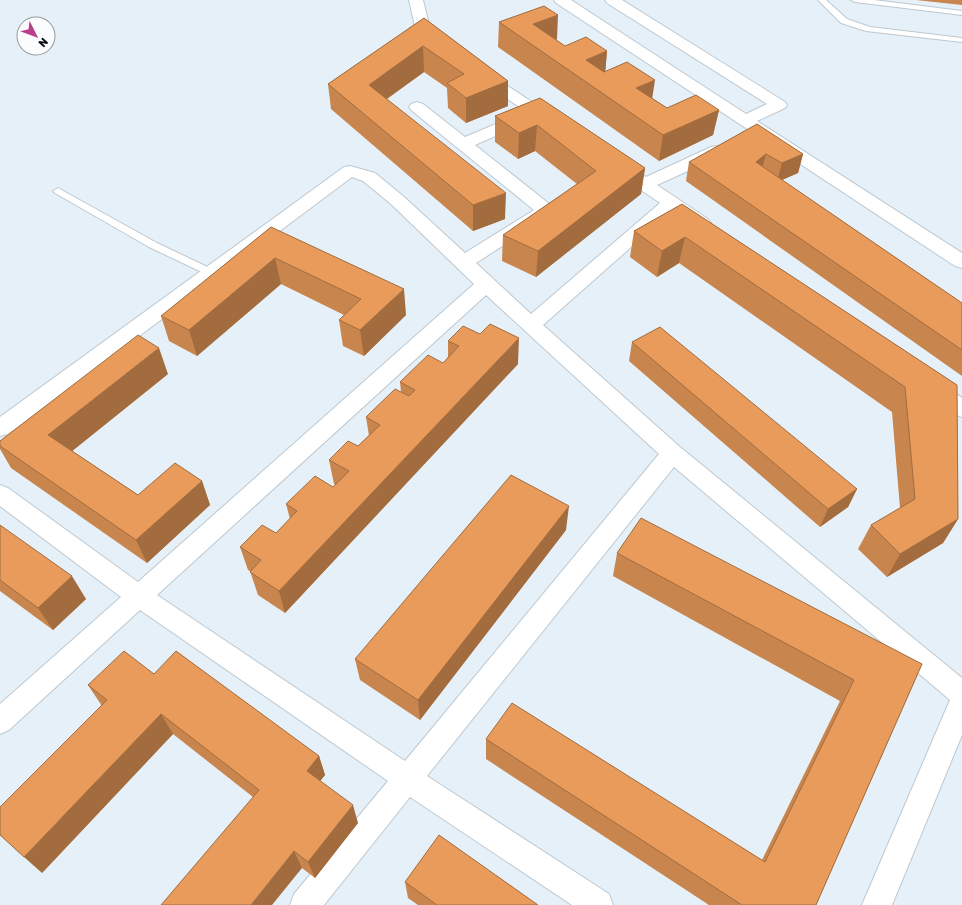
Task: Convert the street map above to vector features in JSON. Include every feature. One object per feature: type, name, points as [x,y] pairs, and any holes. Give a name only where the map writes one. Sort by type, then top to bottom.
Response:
[{"type":"street","points":[[416,0],[424,31],[452,55]]},
{"type":"street","points":[[561,0],[745,120]]},
{"type":"street","points":[[612,0],[779,105],[745,120]]},
{"type":"street","points":[[470,67],[562,129]]},
{"type":"street","points":[[417,108],[546,210],[463,263]]},
{"type":"street","points":[[464,144],[537,112]]},
{"type":"street","points":[[745,120],[746,137]]},
{"type":"street","points":[[645,184],[746,137]]},
{"type":"street","points":[[746,137],[962,262]]},
{"type":"street","points":[[607,159],[717,232]]},
{"type":"street","points":[[0,428],[350,171],[369,177],[397,200],[530,325],[672,454],[962,694]]},
{"type":"street","points":[[530,325],[672,202]]},
{"type":"street","points":[[0,720],[486,284]]},
{"type":"street","points":[[918,377],[962,409]]},
{"type":"street","points":[[306,905],[672,454]]},
{"type":"street","points":[[0,494],[139,596],[408,779],[598,905]]},
{"type":"street","points":[[877,905],[962,703]]},
{"type":"lane","points":[[822,0],[844,21],[869,29],[962,40]]},
{"type":"lane","points":[[855,0],[962,13]]},
{"type":"lane","points":[[58,191],[153,245],[212,273]]},
{"type":"building","points":[[544,6],[558,15],[533,24],[565,46],[586,37],[607,51],[586,60],[604,72],[627,62],[655,80],[636,88],[667,108],[696,95],[719,110],[663,135],[499,22]]},
{"type":"building","points":[[424,18],[508,81],[466,98],[447,83],[464,74],[423,46],[369,85],[506,193],[473,205],[328,84]]},
{"type":"building","points":[[540,98],[645,168],[538,251],[503,235],[596,171],[537,125],[519,133],[495,116]]},
{"type":"building","points":[[757,124],[803,154],[782,163],[766,154],[756,162],[962,303],[962,350],[689,162]]},
{"type":"building","points":[[682,204],[957,385],[958,519],[900,554],[871,525],[915,499],[905,387],[685,237],[662,251],[634,231]]},
{"type":"building","points":[[271,227],[404,289],[360,330],[339,320],[361,299],[275,258],[189,330],[161,316]]},
{"type":"building","points":[[490,324],[519,338],[279,591],[250,572],[261,560],[240,547],[262,525],[276,533],[297,511],[286,504],[315,476],[333,487],[349,471],[329,460],[348,441],[358,446],[380,425],[366,417],[395,389],[409,396],[415,390],[400,382],[428,355],[443,363],[459,346],[448,341],[463,326],[480,334]]},
{"type":"building","points":[[660,327],[857,489],[828,509],[632,342]]},
{"type":"building","points":[[138,335],[159,348],[48,435],[138,495],[175,463],[202,481],[136,540],[0,446],[0,441]]},
{"type":"building","points":[[511,475],[569,506],[418,700],[355,659]]},
{"type":"building","points":[[641,518],[922,664],[816,905],[742,905],[486,739],[512,703],[765,862],[854,680],[617,553]]},
{"type":"building","points":[[0,525],[72,576],[38,608],[0,580]]},
{"type":"building","points":[[124,651],[154,674],[176,651],[319,756],[307,771],[353,805],[308,862],[294,851],[251,905],[161,905],[259,790],[161,714],[24,857],[0,835],[0,807],[107,700],[88,685]]},
{"type":"building","points":[[439,835],[538,905],[437,905],[405,882]]}]
